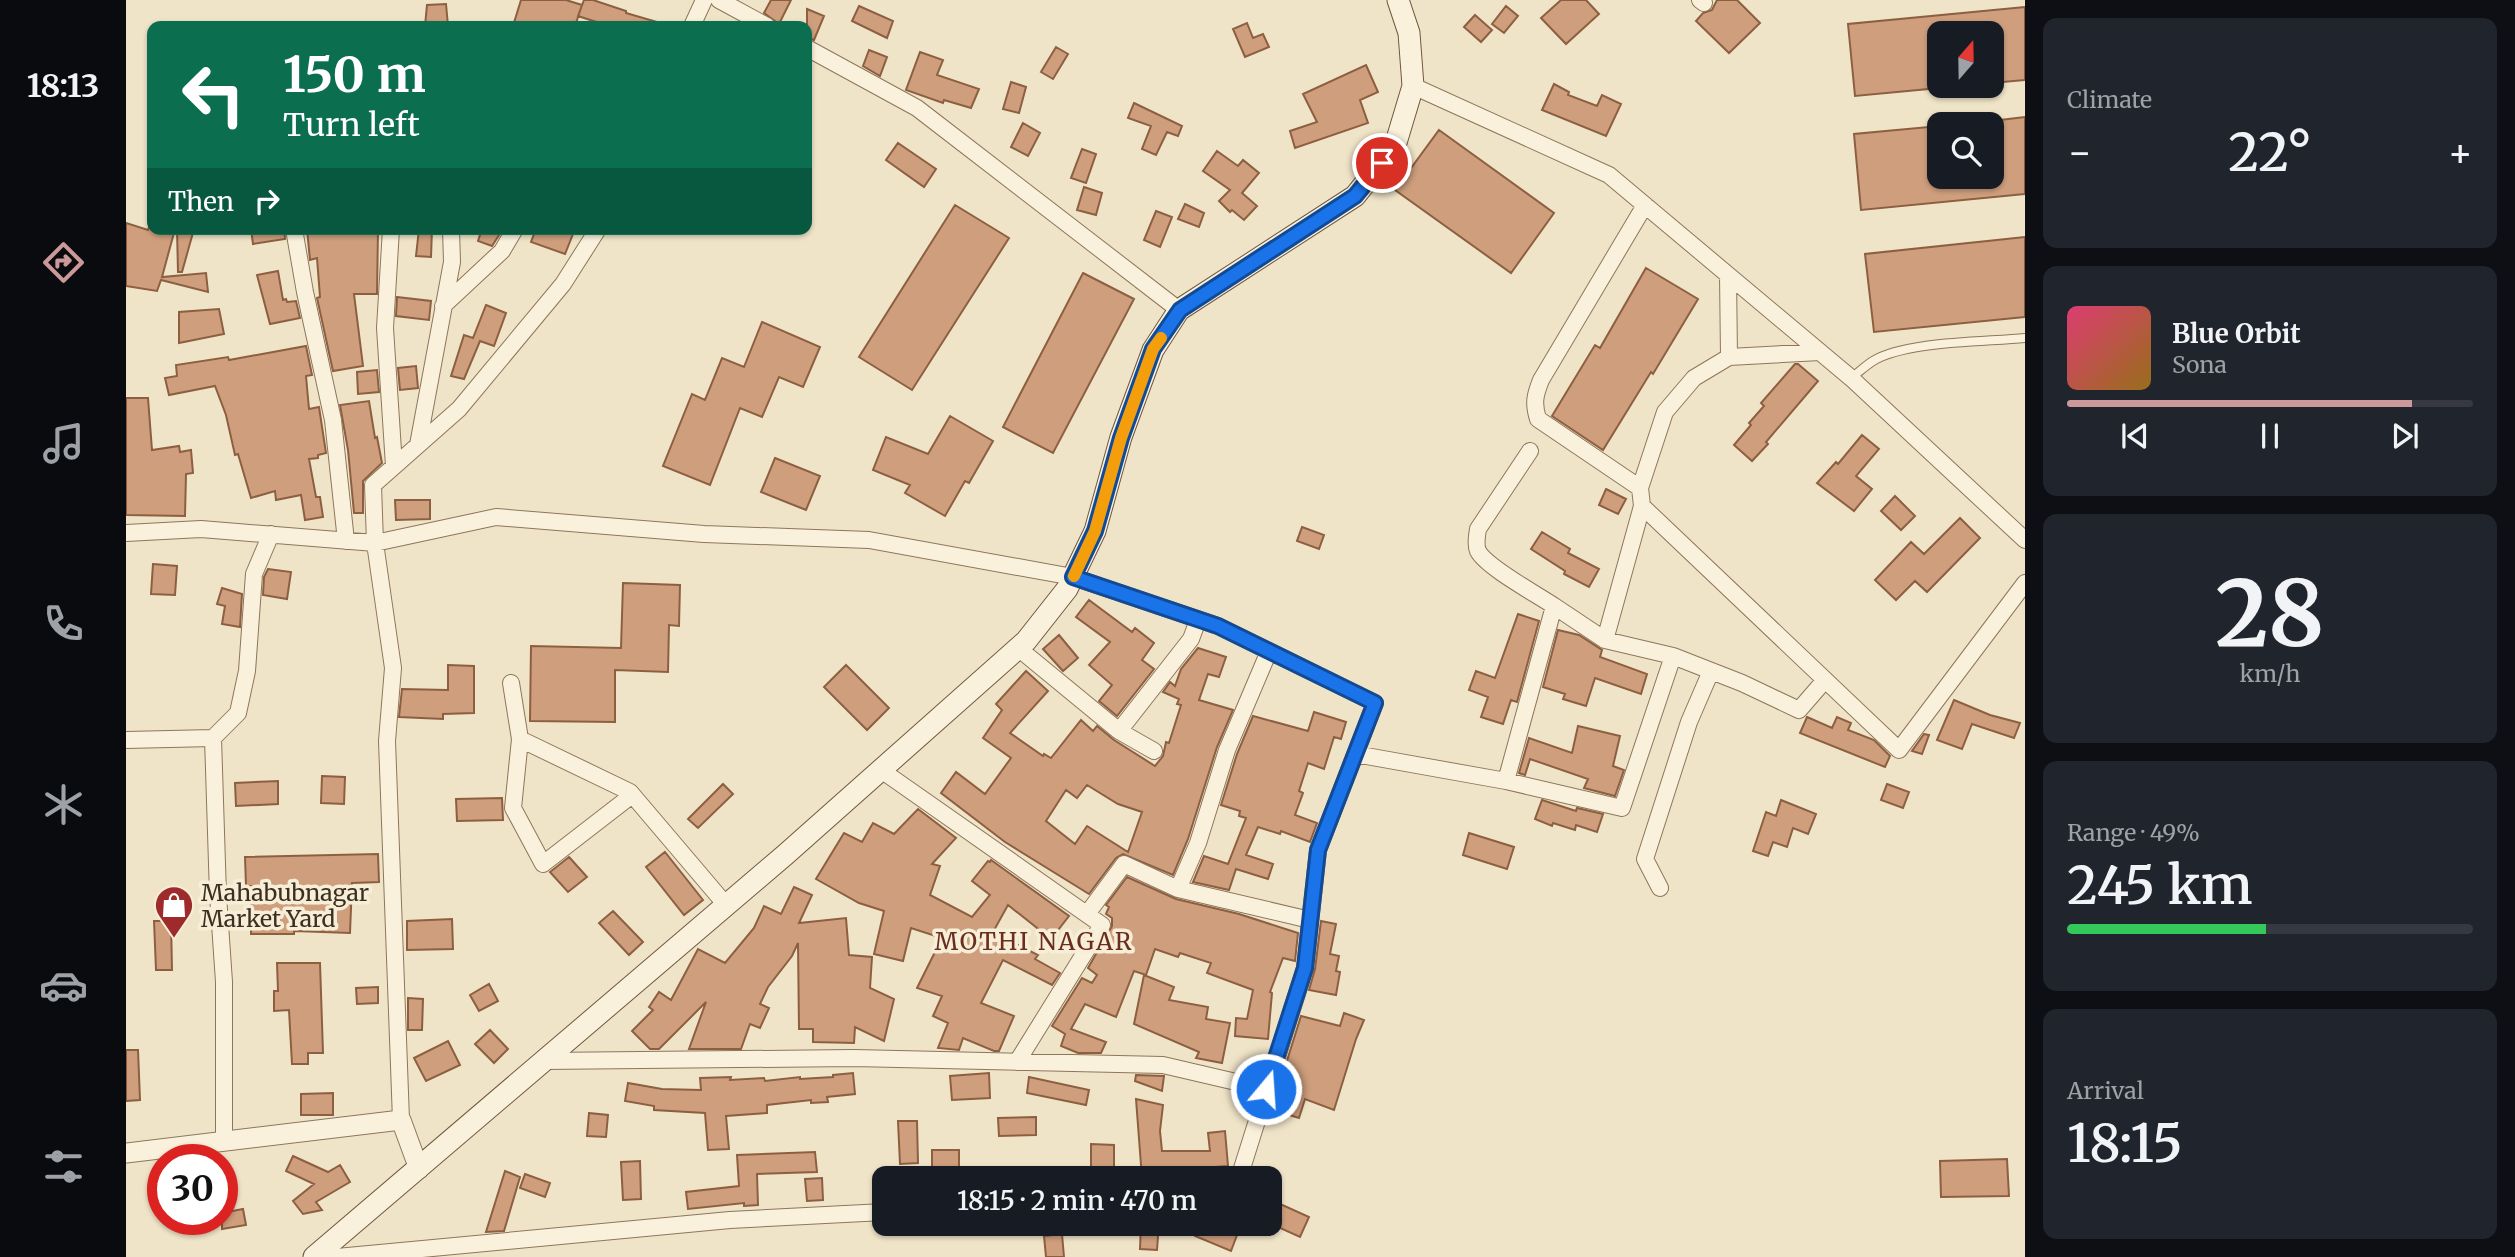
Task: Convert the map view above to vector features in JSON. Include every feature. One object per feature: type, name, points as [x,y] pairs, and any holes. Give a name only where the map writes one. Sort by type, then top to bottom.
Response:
[{"type":"main road","points":[[314,1257],[726,905],[1018,648],[1067,589],[1073,577],[1095,531],[1121,438],[1153,349],[1180,310],[1355,196],[1395,146],[1413,86],[1409,33],[1398,0]]},
{"type":"street","points":[[694,21],[704,0]]},
{"type":"street","points":[[719,0],[758,21]]},
{"type":"street","points":[[812,51],[916,108],[1180,310]]},
{"type":"street","points":[[1413,86],[1609,175],[1851,378],[2025,540]]},
{"type":"street","points":[[1640,488],[1538,419],[1534,407],[1541,380],[1645,205]]},
{"type":"street","points":[[295,235],[333,420],[346,541]]},
{"type":"street","points":[[391,235],[385,328],[394,466]]},
{"type":"street","points":[[418,445],[452,262],[452,235]]},
{"type":"street","points":[[443,306],[502,251],[511,235]]},
{"type":"street","points":[[419,1169],[401,1121],[387,741],[393,668],[375,543],[373,485],[459,409],[563,284],[594,235]]},
{"type":"street","points":[[1728,275],[1729,357]]},
{"type":"street","points":[[1605,640],[1643,506],[1640,488],[1665,412],[1694,378],[1729,357],[1820,352]]},
{"type":"street","points":[[1530,451],[1478,529],[1476,542],[1479,552],[1488,562],[1605,640],[1673,656],[1742,683],[1799,710],[1825,680]]},
{"type":"street","points":[[1643,506],[1899,750],[2025,583]]},
{"type":"street","points":[[126,533],[201,529],[375,543],[496,517],[704,534],[869,540],[1073,577],[1218,626],[1375,703],[1318,850],[1305,968],[1243,1166]]},
{"type":"street","points":[[126,740],[213,738],[238,713],[247,671],[254,574],[271,534]]},
{"type":"street","points":[[1506,781],[1554,606]]},
{"type":"street","points":[[1119,731],[1191,639],[1198,620]]},
{"type":"street","points":[[1018,648],[1119,731],[1154,751]]},
{"type":"street","points":[[1178,889],[1198,843],[1227,750],[1269,651]]},
{"type":"street","points":[[1355,754],[1506,781],[1622,808],[1673,656]]},
{"type":"street","points":[[1660,888],[1645,859],[1689,722],[1711,671]]},
{"type":"street","points":[[511,683],[520,739],[513,808],[543,864],[627,799],[630,792]]},
{"type":"street","points":[[213,738],[224,982],[224,1141]]},
{"type":"street","points":[[520,739],[630,792],[726,905]]},
{"type":"street","points":[[881,770],[1102,925],[1017,1062]]},
{"type":"street","points":[[1087,914],[1124,864],[1178,889],[1310,920]]},
{"type":"street","points":[[543,1061],[855,1058],[1163,1065],[1266,1089]]},
{"type":"street","points":[[126,1153],[401,1121]]},
{"type":"street","points":[[337,1257],[730,1220],[872,1213]]},
{"type":"lane","points":[[1851,378],[1872,361],[1902,350],[2025,338]]},
{"type":"building","points":[[521,0],[566,0],[582,5],[577,21],[515,21]]},
{"type":"building","points":[[584,0],[593,0],[654,21],[594,21],[578,16]]},
{"type":"building","points":[[771,0],[791,0],[780,21],[775,21],[764,13]]},
{"type":"building","points":[[1561,0],[1586,0],[1599,14],[1566,44],[1541,18]]},
{"type":"building","points":[[1717,0],[1737,0],[1760,23],[1729,53],[1696,21],[1703,13],[1712,10]]},
{"type":"building","points":[[446,4],[448,21],[425,21],[427,5]]},
{"type":"building","points":[[859,6],[893,21],[887,38],[852,21]]},
{"type":"building","points":[[1506,6],[1518,16],[1504,33],[1492,24]]},
{"type":"building","points":[[2025,7],[2025,80],[2004,82],[2004,21],[1927,21],[1927,89],[1855,96],[1848,24]]},
{"type":"building","points":[[807,9],[824,16],[814,40],[812,21],[807,21]]},
{"type":"building","points":[[1475,15],[1492,30],[1481,42],[1464,27]]},
{"type":"building","points":[[1247,23],[1253,38],[1263,34],[1269,47],[1245,57],[1233,29]]},
{"type":"building","points":[[1056,47],[1068,54],[1053,79],[1041,72]]},
{"type":"building","points":[[869,50],[887,57],[880,76],[863,66]]},
{"type":"building","points":[[920,52],[943,60],[937,75],[979,89],[971,108],[944,100],[943,103],[906,90]]},
{"type":"building","points":[[1366,65],[1378,92],[1360,100],[1368,123],[1295,148],[1290,131],[1317,122],[1303,94]]},
{"type":"building","points":[[1011,82],[1026,87],[1019,113],[1003,109]]},
{"type":"building","points":[[1554,84],[1569,92],[1568,95],[1597,106],[1602,95],[1621,104],[1606,136],[1542,110]]},
{"type":"building","points":[[1134,103],[1182,126],[1178,136],[1167,132],[1156,155],[1142,149],[1151,126],[1128,118]]},
{"type":"building","points":[[2025,117],[2025,194],[1861,210],[1854,134],[1927,127],[1927,189],[2004,189],[2004,120]]},
{"type":"building","points":[[1023,123],[1040,133],[1028,156],[1011,147]]},
{"type":"building","points":[[1439,130],[1554,213],[1511,273],[1395,190]]},
{"type":"building","points":[[898,143],[936,169],[924,187],[886,160]]},
{"type":"building","points":[[1082,149],[1096,154],[1086,183],[1071,178]]},
{"type":"building","points":[[1217,151],[1238,166],[1243,160],[1259,173],[1242,193],[1257,206],[1244,220],[1232,210],[1230,212],[1219,201],[1230,190],[1203,171]]},
{"type":"building","points":[[1084,187],[1102,193],[1096,215],[1077,210]]},
{"type":"building","points":[[1185,204],[1204,213],[1199,227],[1178,219]]},
{"type":"building","points":[[955,205],[1009,238],[912,390],[859,357]]},
{"type":"building","points":[[1156,211],[1172,217],[1160,247],[1144,240]]},
{"type":"building","points":[[126,223],[147,230],[147,235],[173,235],[162,277],[206,273],[208,292],[161,280],[157,291],[126,286]]},
{"type":"building","points":[[177,235],[192,235],[182,272],[178,272]]},
{"type":"building","points":[[252,235],[285,235],[285,239],[253,244]]},
{"type":"building","points":[[308,235],[378,235],[377,294],[354,294],[363,366],[333,371],[317,298],[320,297],[317,258],[310,260]]},
{"type":"building","points":[[418,235],[432,235],[431,257],[416,256]]},
{"type":"building","points":[[480,235],[499,235],[492,246],[478,241]]},
{"type":"building","points":[[534,235],[573,235],[565,254],[531,242]]},
{"type":"building","points":[[2025,237],[2025,317],[1874,332],[1865,254]]},
{"type":"building","points":[[1646,268],[1698,299],[1603,450],[1552,416],[1595,345],[1600,348]]},
{"type":"building","points":[[278,271],[283,300],[296,301],[300,318],[270,324],[257,275]]},
{"type":"building","points":[[1083,273],[1134,299],[1053,453],[1003,427]]},
{"type":"building","points":[[397,297],[431,301],[429,320],[396,316]]},
{"type":"building","points":[[486,305],[506,313],[494,346],[480,341],[464,379],[451,376],[464,335],[473,338]]},
{"type":"building","points":[[219,309],[224,334],[179,343],[179,312]]},
{"type":"building","points":[[762,322],[820,347],[803,387],[779,377],[762,417],[740,408],[710,485],[663,466],[692,394],[705,400],[722,358],[744,367]]},
{"type":"building","points":[[306,346],[312,375],[306,376],[309,409],[319,407],[326,453],[309,459],[316,497],[320,497],[323,517],[305,520],[301,495],[276,500],[275,491],[251,498],[215,386],[169,395],[165,378],[177,376],[176,365],[228,357],[229,360]]},
{"type":"building","points":[[1795,364],[1818,381],[1752,461],[1734,445],[1764,406],[1761,403]]},
{"type":"building","points":[[416,366],[418,388],[400,390],[398,368]]},
{"type":"building","points":[[377,370],[379,392],[358,394],[357,372]]},
{"type":"building","points":[[126,398],[148,398],[152,450],[179,446],[180,452],[191,450],[193,473],[186,474],[185,516],[126,515]]},
{"type":"building","points":[[369,401],[382,463],[363,481],[363,513],[354,513],[348,450],[340,405]]},
{"type":"building","points":[[950,416],[993,441],[969,483],[965,481],[945,516],[905,493],[910,485],[873,470],[886,437],[928,454]]},
{"type":"building","points":[[1862,435],[1879,449],[1856,476],[1872,489],[1854,511],[1817,483],[1836,462],[1838,464]]},
{"type":"building","points":[[775,458],[820,476],[806,510],[761,492]]},
{"type":"building","points":[[1606,489],[1626,499],[1618,514],[1599,505]]},
{"type":"building","points":[[1895,496],[1915,516],[1901,530],[1881,511]]},
{"type":"building","points":[[395,500],[430,500],[430,519],[396,520]]},
{"type":"building","points":[[1960,518],[1980,538],[1927,592],[1915,581],[1896,600],[1875,580],[1911,542],[1924,554]]},
{"type":"building","points":[[1302,527],[1324,535],[1319,549],[1297,541]]},
{"type":"building","points":[[1542,532],[1570,549],[1568,553],[1599,569],[1589,587],[1564,574],[1565,571],[1531,549]]},
{"type":"building","points":[[153,564],[177,566],[175,595],[151,594]]},
{"type":"building","points":[[268,569],[291,572],[287,599],[263,595],[264,577]]},
{"type":"building","points":[[623,583],[680,585],[679,626],[669,625],[668,672],[615,670],[615,722],[530,721],[531,646],[621,648]]},
{"type":"building","points":[[222,588],[242,594],[240,627],[222,624],[225,606],[217,604]]},
{"type":"building","points":[[1089,600],[1132,632],[1135,628],[1154,643],[1142,660],[1154,669],[1117,716],[1099,701],[1112,685],[1089,665],[1110,642],[1076,617]]},
{"type":"building","points":[[1518,614],[1539,621],[1517,702],[1511,700],[1503,724],[1481,717],[1488,697],[1469,690],[1476,671],[1495,678]]},
{"type":"building","points":[[1558,630],[1579,635],[1602,650],[1600,657],[1647,674],[1641,694],[1595,678],[1586,706],[1563,699],[1565,694],[1543,687]]},
{"type":"building","points":[[1059,635],[1078,658],[1063,671],[1043,649]]},
{"type":"building","points":[[1198,648],[1226,657],[1219,677],[1208,674],[1199,700],[1233,710],[1217,747],[1188,839],[1173,875],[1123,854],[1116,858],[1089,894],[1005,842],[941,793],[956,772],[985,794],[1011,758],[983,738],[1002,710],[996,704],[1026,671],[1048,691],[1010,733],[1043,756],[1044,754],[1051,758],[1081,720],[1093,731],[1097,726],[1155,766],[1163,756],[1166,742],[1169,743],[1181,705],[1177,704],[1179,699],[1163,692],[1170,682],[1175,686],[1181,669]],"holes":[[[1087,785],[1118,804],[1142,812],[1128,852],[1087,826],[1075,844],[1046,821],[1066,790],[1077,798]]]},
{"type":"building","points":[[448,665],[474,666],[474,713],[443,714],[443,719],[399,717],[402,689],[448,690]]},
{"type":"building","points":[[846,665],[889,708],[867,730],[824,687]]},
{"type":"building","points":[[1954,700],[1990,715],[2020,723],[2014,738],[1972,724],[1962,749],[1937,740]]},
{"type":"building","points":[[1314,712],[1346,722],[1341,739],[1334,737],[1324,769],[1308,763],[1299,791],[1303,793],[1295,815],[1317,823],[1310,842],[1281,831],[1280,834],[1258,827],[1246,855],[1273,864],[1268,879],[1236,869],[1229,890],[1193,882],[1204,856],[1228,864],[1246,818],[1239,816],[1240,811],[1221,805],[1237,754],[1253,716],[1308,731]]},
{"type":"building","points":[[1807,717],[1832,728],[1837,717],[1851,723],[1848,730],[1874,740],[1890,756],[1885,767],[1800,733]]},
{"type":"building","points":[[1578,726],[1620,736],[1613,766],[1624,770],[1615,796],[1584,788],[1588,779],[1530,759],[1525,775],[1519,773],[1529,738],[1572,753]]},
{"type":"building","points":[[1924,734],[1929,735],[1922,754],[1912,751]]},
{"type":"building","points":[[322,776],[345,777],[344,804],[321,803]]},
{"type":"building","points":[[278,781],[278,804],[236,806],[235,783]]},
{"type":"building","points":[[723,784],[733,794],[698,828],[688,819]]},
{"type":"building","points":[[1887,784],[1909,792],[1903,808],[1881,800]]},
{"type":"building","points":[[502,798],[503,820],[457,821],[456,799]]},
{"type":"building","points":[[1542,800],[1576,811],[1577,808],[1603,814],[1597,832],[1576,825],[1575,830],[1553,823],[1552,826],[1535,819]]},
{"type":"building","points":[[1781,800],[1816,814],[1808,834],[1793,828],[1787,847],[1773,842],[1768,856],[1753,851],[1766,812],[1776,816]]},
{"type":"building","points":[[918,809],[956,838],[932,864],[940,866],[930,895],[972,917],[990,895],[972,881],[991,860],[1069,916],[1051,939],[1008,905],[993,932],[1038,955],[1035,959],[1060,973],[1052,985],[1003,960],[981,1003],[1014,1016],[999,1051],[963,1038],[959,1050],[938,1048],[948,1023],[933,1016],[942,996],[917,988],[942,938],[911,928],[903,961],[874,954],[884,911],[859,903],[816,879],[844,833],[862,842],[873,823],[894,834]]},
{"type":"building","points":[[1469,833],[1514,847],[1507,869],[1463,855]]},
{"type":"building","points":[[665,852],[703,900],[684,915],[646,867]]},
{"type":"building","points":[[378,854],[379,882],[352,883],[350,933],[294,931],[294,934],[251,934],[251,886],[246,886],[245,857]]},
{"type":"building","points":[[569,857],[587,877],[568,892],[550,872]]},
{"type":"building","points":[[1127,877],[1176,899],[1239,914],[1298,933],[1295,961],[1283,958],[1270,992],[1268,1039],[1235,1036],[1236,1018],[1247,1019],[1253,990],[1207,973],[1211,963],[1180,953],[1178,957],[1155,949],[1146,975],[1134,971],[1116,1017],[1085,1004],[1071,1029],[1106,1042],[1101,1053],[1078,1053],[1061,1046],[1065,1034],[1052,1026],[1082,978],[1092,983],[1097,975],[1088,968],[1112,926],[1112,918],[1106,914],[1109,907],[1106,905]]},
{"type":"building","points":[[794,887],[812,895],[799,923],[846,918],[849,955],[872,957],[870,988],[894,999],[884,1041],[855,1027],[854,1043],[813,1042],[813,1029],[799,1029],[798,943],[792,956],[768,987],[760,1004],[769,1008],[760,1028],[750,1024],[741,1049],[689,1049],[706,1002],[659,1049],[650,1049],[632,1031],[653,1010],[649,1007],[659,992],[671,1000],[698,949],[725,963],[754,928],[764,906],[781,914]]},
{"type":"building","points":[[613,911],[643,942],[629,955],[599,923]]},
{"type":"building","points":[[452,919],[453,949],[407,950],[407,921]]},
{"type":"building","points":[[154,921],[171,921],[172,970],[156,970]]},
{"type":"building","points":[[1321,921],[1336,924],[1330,954],[1339,956],[1336,971],[1340,972],[1336,995],[1309,990],[1315,969]]},
{"type":"building","points":[[277,963],[320,963],[323,1053],[308,1053],[308,1064],[292,1064],[289,1010],[274,1011],[274,991],[278,991]]},
{"type":"building","points":[[1144,975],[1174,987],[1169,1000],[1208,1007],[1206,1019],[1230,1023],[1222,1063],[1196,1058],[1199,1052],[1134,1024]]},
{"type":"building","points":[[489,984],[498,1001],[479,1011],[470,995]]},
{"type":"building","points":[[378,987],[378,1003],[357,1004],[356,988]]},
{"type":"building","points":[[408,998],[423,999],[422,1030],[408,1030]]},
{"type":"building","points":[[1344,1013],[1364,1020],[1334,1110],[1305,1099],[1299,1118],[1280,1112],[1289,1086],[1280,1083],[1301,1016],[1340,1026]]},
{"type":"building","points":[[490,1030],[508,1049],[494,1063],[475,1044]]},
{"type":"building","points":[[448,1041],[460,1065],[426,1081],[414,1058]]},
{"type":"building","points":[[126,1050],[138,1050],[140,1100],[126,1101]]},
{"type":"building","points":[[853,1073],[855,1094],[827,1097],[828,1102],[811,1103],[811,1100],[767,1105],[767,1113],[726,1116],[729,1149],[708,1150],[705,1113],[654,1110],[654,1106],[625,1101],[628,1083],[662,1089],[701,1090],[700,1078],[764,1078],[765,1081],[833,1077]]},
{"type":"building","points":[[989,1073],[990,1098],[952,1100],[950,1076]]},
{"type":"building","points":[[1136,1075],[1164,1076],[1162,1091],[1135,1081]]},
{"type":"building","points":[[1029,1077],[1089,1090],[1086,1105],[1027,1093]]},
{"type":"building","points":[[333,1093],[333,1115],[301,1115],[301,1094]]},
{"type":"building","points":[[1136,1099],[1163,1105],[1160,1131],[1162,1151],[1210,1151],[1208,1133],[1225,1131],[1228,1166],[1141,1166]]},
{"type":"building","points":[[589,1113],[608,1115],[606,1137],[587,1136]]},
{"type":"building","points":[[1036,1117],[1036,1135],[999,1136],[998,1118]]},
{"type":"building","points":[[898,1121],[917,1121],[918,1163],[900,1164]]},
{"type":"building","points":[[1091,1144],[1114,1145],[1114,1166],[1091,1166]]},
{"type":"building","points":[[932,1150],[959,1150],[959,1166],[932,1166]]},
{"type":"building","points":[[815,1152],[817,1172],[757,1174],[758,1205],[744,1206],[744,1203],[688,1209],[686,1192],[739,1186],[737,1155]]},
{"type":"building","points":[[293,1156],[328,1172],[340,1165],[350,1182],[316,1202],[322,1210],[303,1214],[293,1201],[314,1184],[286,1171]]},
{"type":"building","points":[[2007,1159],[2009,1196],[1941,1197],[1940,1161]]},
{"type":"building","points":[[640,1161],[641,1199],[623,1200],[621,1162]]},
{"type":"building","points":[[505,1171],[520,1177],[504,1231],[486,1232]]},
{"type":"building","points":[[525,1174],[550,1183],[545,1197],[520,1188]]},
{"type":"building","points":[[822,1178],[823,1200],[807,1201],[805,1179]]},
{"type":"building","points":[[1282,1205],[1309,1217],[1300,1237],[1282,1229]]},
{"type":"building","points":[[243,1209],[246,1225],[238,1226],[238,1210]]},
{"type":"building","points":[[1044,1236],[1062,1236],[1064,1257],[1046,1257]]},
{"type":"building","points":[[1140,1236],[1158,1236],[1157,1250],[1140,1249]]},
{"type":"building","points":[[1195,1236],[1237,1236],[1231,1251]]},
{"type":"slow traffic","points":[[1074,576],[1095,531],[1121,438],[1153,349],[1161,338]]},
{"type":"place","name":"Mahabubnagar Market Yard","points":[[174,939]]},
{"type":"district","name":"MOTHI NAGAR","points":[[1034,941]]},
{"type":"route","points":[[1266,1089],[1305,968],[1318,850],[1375,703],[1218,626],[1073,577],[1095,531],[1121,438],[1153,349],[1180,310],[1355,196],[1382,163]]}]
